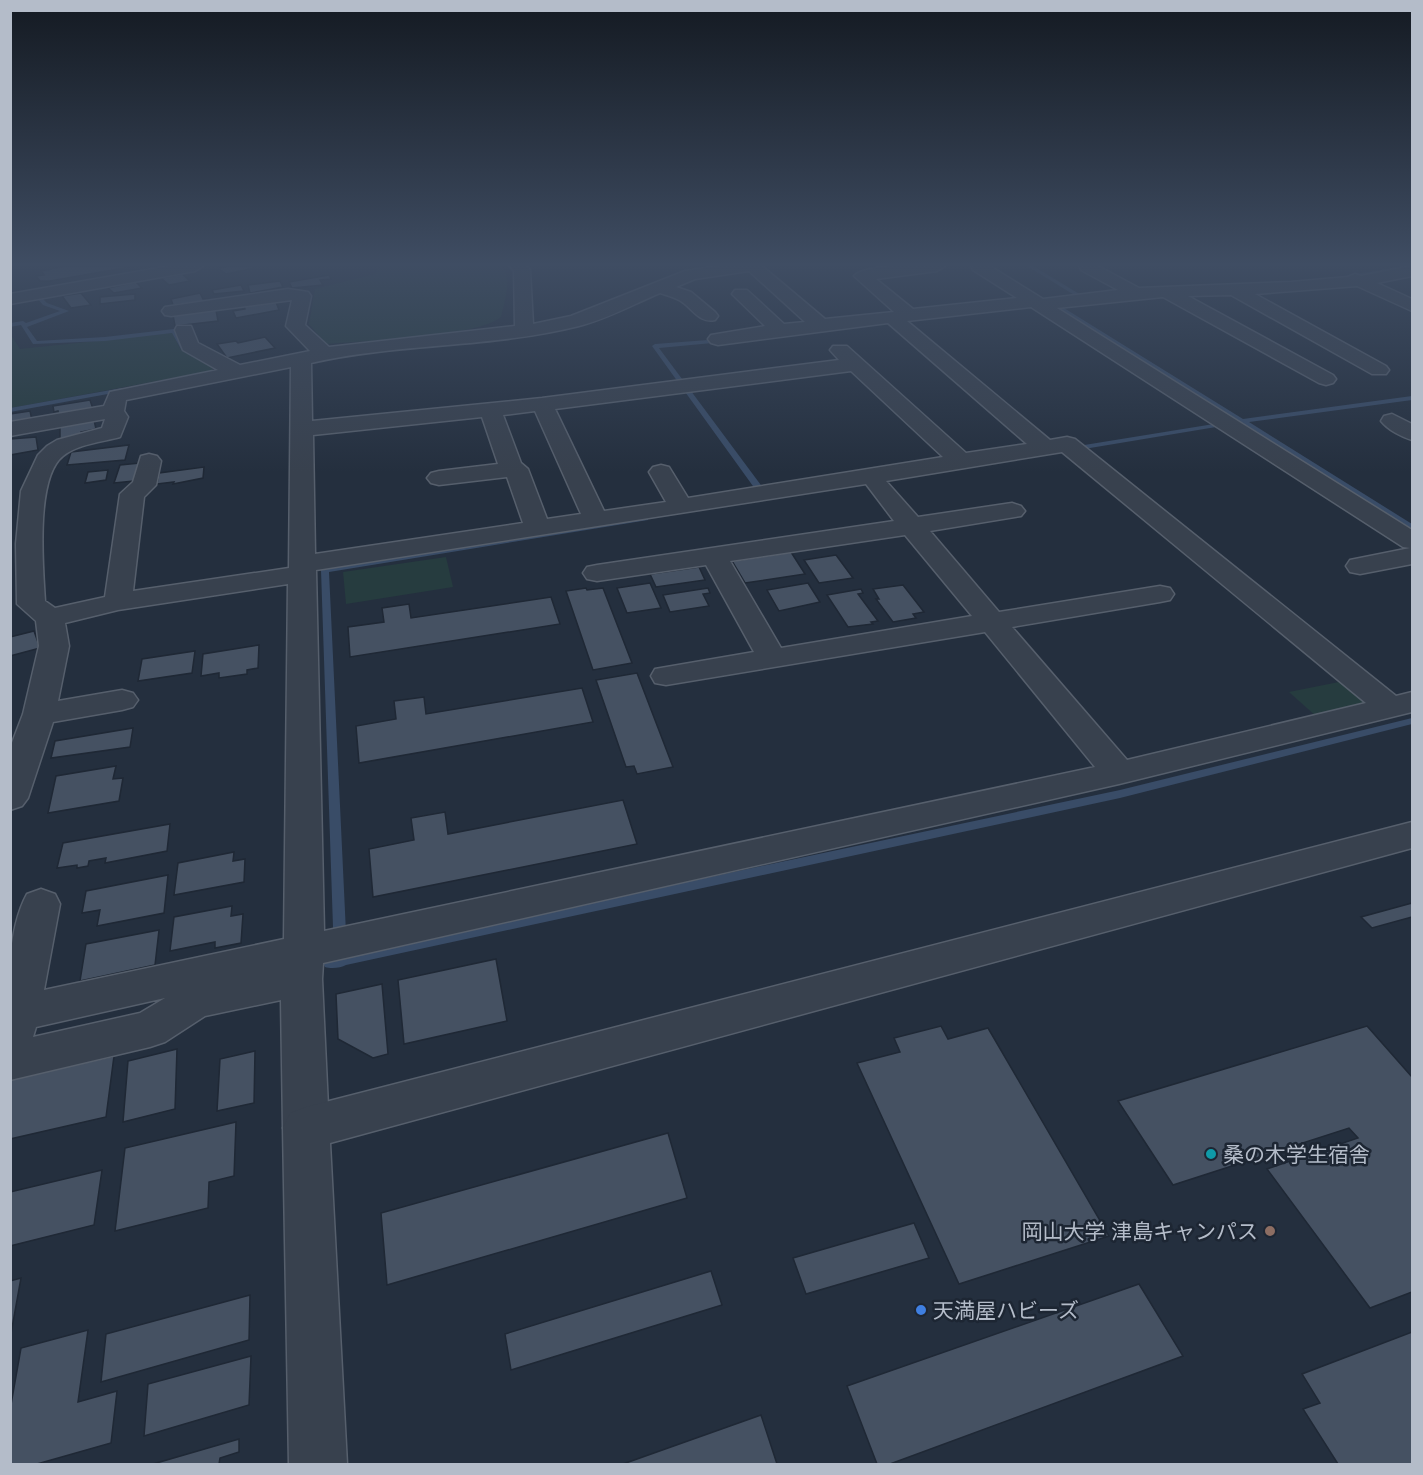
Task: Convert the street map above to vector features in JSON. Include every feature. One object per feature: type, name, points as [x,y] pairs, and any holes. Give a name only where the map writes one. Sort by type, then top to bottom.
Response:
[{"type":"street","points":[[186,335],[190,346],[235,371]]},
{"type":"street","points":[[300,335],[313,357],[303,429],[303,569],[322,953],[306,1128],[318,1464]]},
{"type":"street","points":[[10,798],[39,714],[54,646],[50,618],[31,604],[29,544],[33,490],[50,455],[55,451],[65,445],[112,432],[117,417],[113,411],[117,396],[313,357],[538,335]]},
{"type":"street","points":[[718,339],[747,335]]},
{"type":"street","points":[[825,335],[960,460]]},
{"type":"street","points":[[922,335],[1045,447]]},
{"type":"street","points":[[1094,335],[1413,542]]},
{"type":"street","points":[[1246,335],[1326,379]]},
{"type":"street","points":[[1324,335],[1379,370]]},
{"type":"street","points":[[303,429],[542,404],[855,364]]},
{"type":"street","points":[[542,404],[596,520]]},
{"type":"street","points":[[490,409],[511,469]]},
{"type":"street","points":[[10,429],[113,411]]},
{"type":"street","points":[[1392,422],[1413,433]]},
{"type":"street","points":[[50,618],[118,602],[303,569],[1067,444],[1401,705]]},
{"type":"street","points":[[118,602],[132,494],[144,485],[149,461]]},
{"type":"street","points":[[439,478],[516,468],[538,529]]},
{"type":"street","points":[[660,472],[681,507]]},
{"type":"street","points":[[877,485],[1119,773]]},
{"type":"street","points":[[597,573],[1012,511]]},
{"type":"street","points":[[714,556],[772,658]]},
{"type":"street","points":[[1360,566],[1413,556]]},
{"type":"street","points":[[666,676],[1160,594]]},
{"type":"street","points":[[39,714],[122,700]]},
{"type":"street","points":[[41,904],[13,1025],[1119,773],[1401,705]]},
{"type":"street","points":[[306,1128],[1413,835]]},
{"type":"street","points":[[10,1062],[150,1029],[195,1001],[322,953]]},
{"type":"green space","points":[[11,335],[20,349],[173,335],[181,350],[213,368],[211,371],[11,408]]},
{"type":"green space","points":[[318,335],[436,335],[391,339],[326,344]]},
{"type":"green space","points":[[446,557],[453,587],[346,604],[343,572]]},
{"type":"green space","points":[[1349,680],[1368,696],[1362,708],[1317,717],[1289,692]]},
{"type":"building","points":[[265,337],[275,348],[227,358],[217,344],[236,341],[238,343]]},
{"type":"building","points":[[90,400],[93,409],[59,416],[58,411],[54,412],[53,406]]},
{"type":"building","points":[[30,411],[32,420],[10,424],[10,414]]},
{"type":"building","points":[[94,420],[96,429],[81,432],[82,435],[60,439],[60,427]]},
{"type":"building","points":[[36,437],[38,450],[10,455],[10,439]]},
{"type":"building","points":[[129,445],[125,460],[67,465],[71,452]]},
{"type":"building","points":[[140,463],[134,481],[114,483],[120,465]]},
{"type":"building","points":[[204,467],[203,478],[173,484],[174,482],[157,484],[159,473]]},
{"type":"building","points":[[108,470],[106,480],[85,483],[88,472]]},
{"type":"building","points":[[791,552],[805,574],[745,583],[732,561]]},
{"type":"building","points":[[836,555],[853,578],[819,583],[804,560]]},
{"type":"building","points":[[699,567],[705,580],[656,587],[650,574]]},
{"type":"building","points":[[650,583],[661,608],[627,613],[617,588]]},
{"type":"building","points":[[808,583],[820,602],[779,611],[767,590]]},
{"type":"building","points":[[903,585],[924,612],[913,614],[916,618],[893,622],[876,599],[879,599],[873,589]]},
{"type":"building","points":[[586,588],[587,590],[603,588],[632,663],[593,670],[566,591]]},
{"type":"building","points":[[708,588],[710,593],[703,594],[709,606],[670,612],[663,595]]},
{"type":"building","points":[[861,589],[863,593],[858,594],[878,621],[871,622],[873,624],[848,627],[827,595]]},
{"type":"building","points":[[551,597],[560,624],[350,657],[348,627],[384,622],[382,608],[409,604],[411,618]]},
{"type":"building","points":[[34,631],[40,648],[10,656],[10,637]]},
{"type":"building","points":[[259,645],[258,668],[247,670],[247,674],[219,678],[219,673],[201,676],[203,654]]},
{"type":"building","points":[[195,651],[192,673],[138,681],[142,659]]},
{"type":"building","points":[[637,673],[673,767],[637,774],[634,766],[626,767],[596,680]]},
{"type":"building","points":[[582,688],[593,722],[359,763],[356,726],[396,719],[394,701],[424,697],[426,714]]},
{"type":"building","points":[[133,728],[130,747],[51,758],[55,741]]},
{"type":"building","points":[[116,766],[113,779],[123,778],[119,801],[48,813],[56,776]]},
{"type":"building","points":[[623,800],[637,844],[373,897],[369,849],[414,840],[411,818],[445,812],[448,834]]},
{"type":"building","points":[[170,824],[167,851],[105,863],[106,858],[89,861],[88,866],[77,868],[77,865],[57,868],[63,843]]},
{"type":"building","points":[[234,852],[233,861],[245,859],[244,882],[174,895],[178,863]]},
{"type":"building","points":[[168,875],[164,913],[97,926],[100,910],[82,913],[86,891]]},
{"type":"building","points":[[1412,903],[1412,917],[1372,928],[1361,917]]},
{"type":"building","points":[[232,906],[231,916],[243,914],[241,943],[215,948],[215,942],[170,951],[174,917]]},
{"type":"building","points":[[159,930],[155,965],[80,981],[86,944]]},
{"type":"building","points":[[496,959],[507,1021],[404,1044],[398,980]]},
{"type":"building","points":[[382,984],[388,1054],[373,1058],[338,1039],[336,994]]},
{"type":"building","points":[[941,1026],[948,1039],[988,1028],[1109,1236],[959,1284],[857,1063],[900,1052],[894,1038]]},
{"type":"building","name":"桑の木学生宿舎","points":[[1367,1026],[1412,1077],[1412,1292],[1370,1308],[1267,1169],[1358,1138],[1349,1128],[1173,1185],[1118,1101]]},
{"type":"building","points":[[177,1049],[175,1109],[123,1122],[128,1061]]},
{"type":"building","points":[[255,1051],[254,1103],[217,1111],[220,1059]]},
{"type":"building","points":[[114,1056],[106,1117],[10,1139],[10,1079]]},
{"type":"building","points":[[236,1122],[234,1176],[209,1182],[208,1208],[115,1231],[125,1148]]},
{"type":"building","points":[[668,1133],[687,1198],[387,1285],[381,1213]]},
{"type":"building","points":[[102,1170],[94,1225],[10,1246],[10,1192]]},
{"type":"building","points":[[914,1223],[929,1258],[806,1294],[793,1258]]},
{"type":"building","points":[[711,1271],[722,1305],[511,1370],[505,1334]]},
{"type":"building","points":[[21,1278],[10,1339],[10,1281]]},
{"type":"building","points":[[1139,1284],[1183,1356],[890,1464],[877,1464],[847,1386]]},
{"type":"building","points":[[250,1295],[249,1340],[101,1382],[106,1334]]},
{"type":"building","points":[[88,1330],[78,1402],[117,1391],[111,1443],[37,1464],[10,1464],[10,1410],[21,1348]]},
{"type":"building","points":[[1412,1332],[1412,1464],[1338,1464],[1303,1409],[1320,1403],[1302,1374]]},
{"type":"building","points":[[251,1356],[249,1405],[144,1436],[148,1384]]},
{"type":"building","points":[[761,1415],[777,1464],[623,1464]]},
{"type":"building","points":[[239,1439],[239,1452],[220,1458],[219,1464],[153,1464]]},
{"type":"waterway","points":[[30,335],[35,343],[141,335]]},
{"type":"waterway","points":[[176,335],[187,351]]},
{"type":"waterway","points":[[1103,335],[1412,527]]},
{"type":"waterway","points":[[721,341],[655,346],[766,498]]},
{"type":"waterway","points":[[10,410],[122,390]]},
{"type":"waterway","points":[[1243,421],[1412,398]]},
{"type":"waterway","points":[[1072,449],[1220,425]]},
{"type":"waterway","points":[[341,961],[325,570],[645,518]]},
{"type":"waterway","points":[[341,961],[1120,794],[1412,721]]},
{"type":"waterway","points":[[330,963],[341,961]]},
{"type":"place","name":"桑の木学生宿舎","points":[[1211,1154]]},
{"type":"place","name":"岡山大学 津島キャンパス","points":[[1270,1231]]},
{"type":"place","name":"天満屋ハビーズ","points":[[921,1310]]}]
